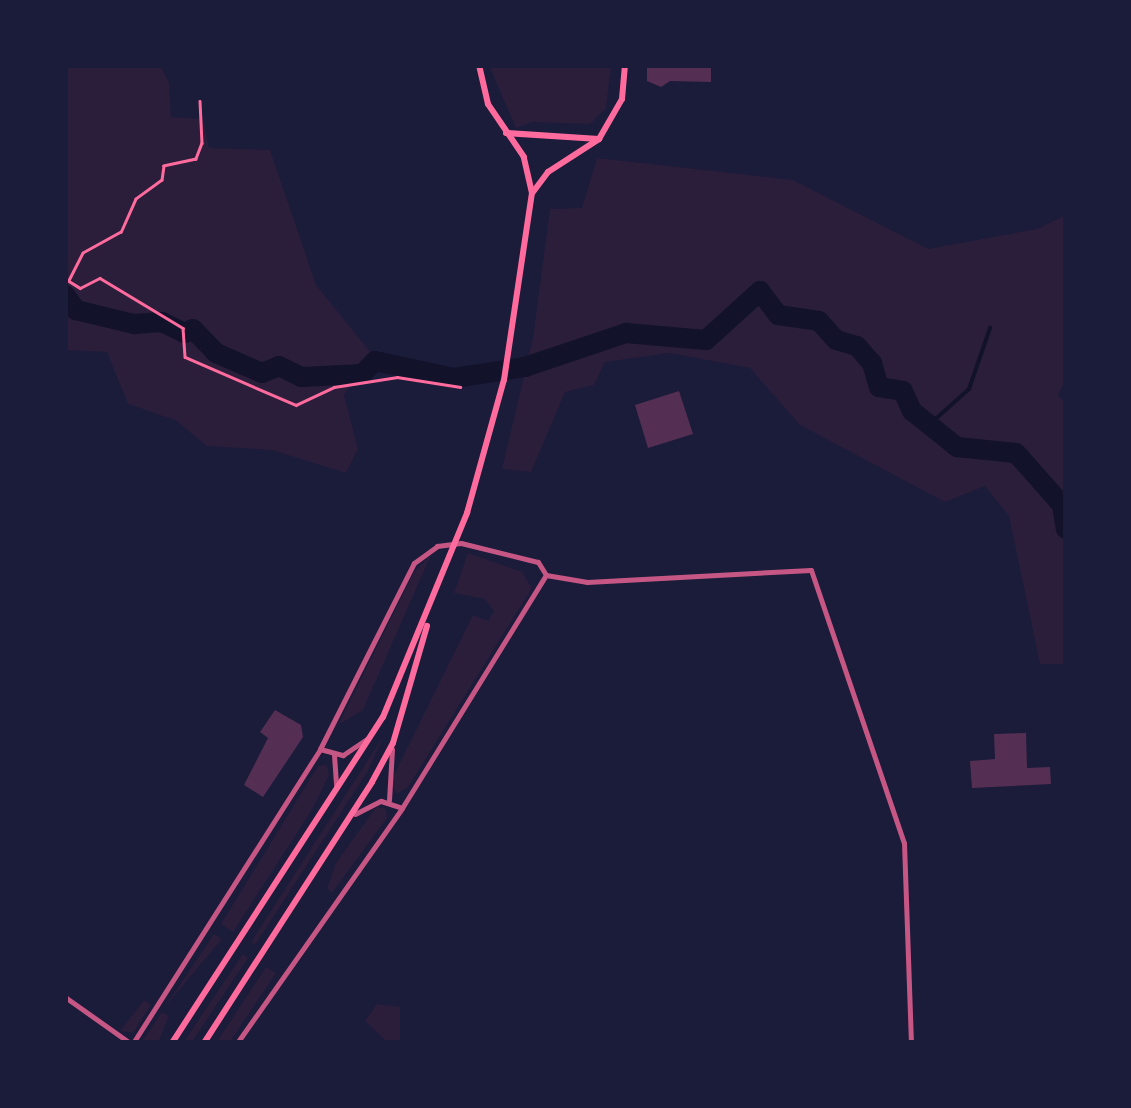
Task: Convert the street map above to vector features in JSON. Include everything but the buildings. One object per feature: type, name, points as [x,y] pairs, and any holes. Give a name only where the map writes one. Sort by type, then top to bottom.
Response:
[{"type":"main road","points":[[172,1043],[374,733],[468,513],[504,380],[532,193],[524,157],[488,104],[479,65]]},
{"type":"main road","points":[[532,193],[548,172],[600,139],[622,99],[625,65]]},
{"type":"main road","points":[[505,132],[600,139]]},
{"type":"main road","points":[[204,1043],[355,814],[393,744],[434,600]]},
{"type":"street","points":[[66,996],[132,1043],[320,749],[422,554],[461,543],[538,562],[546,575],[587,582],[811,570],[904,843],[911,1043]]},
{"type":"street","points":[[237,1043],[402,808],[546,575]]},
{"type":"street","points":[[334,755],[374,733]]},
{"type":"street","points":[[389,800],[393,744]]},
{"type":"street","points":[[320,749],[334,755]]},
{"type":"street","points":[[330,803],[338,780],[334,755]]},
{"type":"street","points":[[389,800],[402,808]]},
{"type":"street","points":[[355,814],[389,800]]},
{"type":"path","points":[[200,101],[202,144],[196,158],[164,166],[162,180],[136,199],[121,232],[84,253],[69,281],[80,288],[100,278],[183,328],[185,357],[296,405],[334,387],[397,377],[460,386]]},
{"type":"shaded area","points":[[65,65],[160,65],[169,83],[171,117],[203,119],[209,148],[270,150],[316,285],[372,354],[344,395],[358,449],[346,473],[272,450],[207,446],[175,420],[128,404],[107,352],[65,350]]},
{"type":"shaded area","points":[[489,65],[611,65],[606,108],[590,124],[532,122],[516,128]]},
{"type":"shaded area","points":[[597,158],[793,180],[928,249],[1037,229],[1066,215],[1066,379],[1058,395],[1066,405],[1066,664],[1040,664],[1009,516],[985,486],[945,502],[800,425],[750,368],[670,353],[605,362],[594,385],[565,392],[531,472],[502,469],[533,338],[550,209],[582,208]]},
{"type":"shaded area","points":[[468,553],[522,572],[532,588],[408,787],[397,794],[390,783],[473,615],[488,621],[494,611],[485,599],[454,593]]},
{"type":"shaded area","points":[[431,555],[363,710],[338,725],[414,572]]},
{"type":"shaded area","points":[[384,735],[368,771],[255,945],[251,942]]},
{"type":"shaded area","points":[[327,765],[329,775],[313,808],[233,932],[221,924],[318,766]]},
{"type":"shaded area","points":[[376,807],[386,809],[387,818],[332,893],[327,888],[336,863]]},
{"type":"shaded area","points":[[214,934],[222,939],[165,1007]]},
{"type":"shaded area","points":[[243,954],[248,958],[191,1043],[183,1043]]},
{"type":"shaded area","points":[[266,967],[276,973],[229,1043],[216,1043]]},
{"type":"shaded area","points":[[144,1000],[151,1005],[133,1033],[120,1031]]},
{"type":"shaded area","points":[[377,1004],[400,1007],[400,1043],[388,1043],[365,1021]]},
{"type":"shaded area","points":[[162,1012],[169,1016],[158,1043],[141,1043]]},
{"type":"waterway","points":[[65,295],[76,310],[134,324],[162,322],[185,333],[193,329],[216,353],[262,373],[279,366],[302,377],[362,374],[375,361],[454,378],[525,367],[626,333],[706,340],[760,291],[778,315],[819,321],[836,340],[857,346],[872,363],[879,387],[903,391],[912,411],[957,447],[1016,453],[1062,505],[1066,529]]},
{"type":"waterway","points":[[931,423],[969,389],[990,328]]}]
